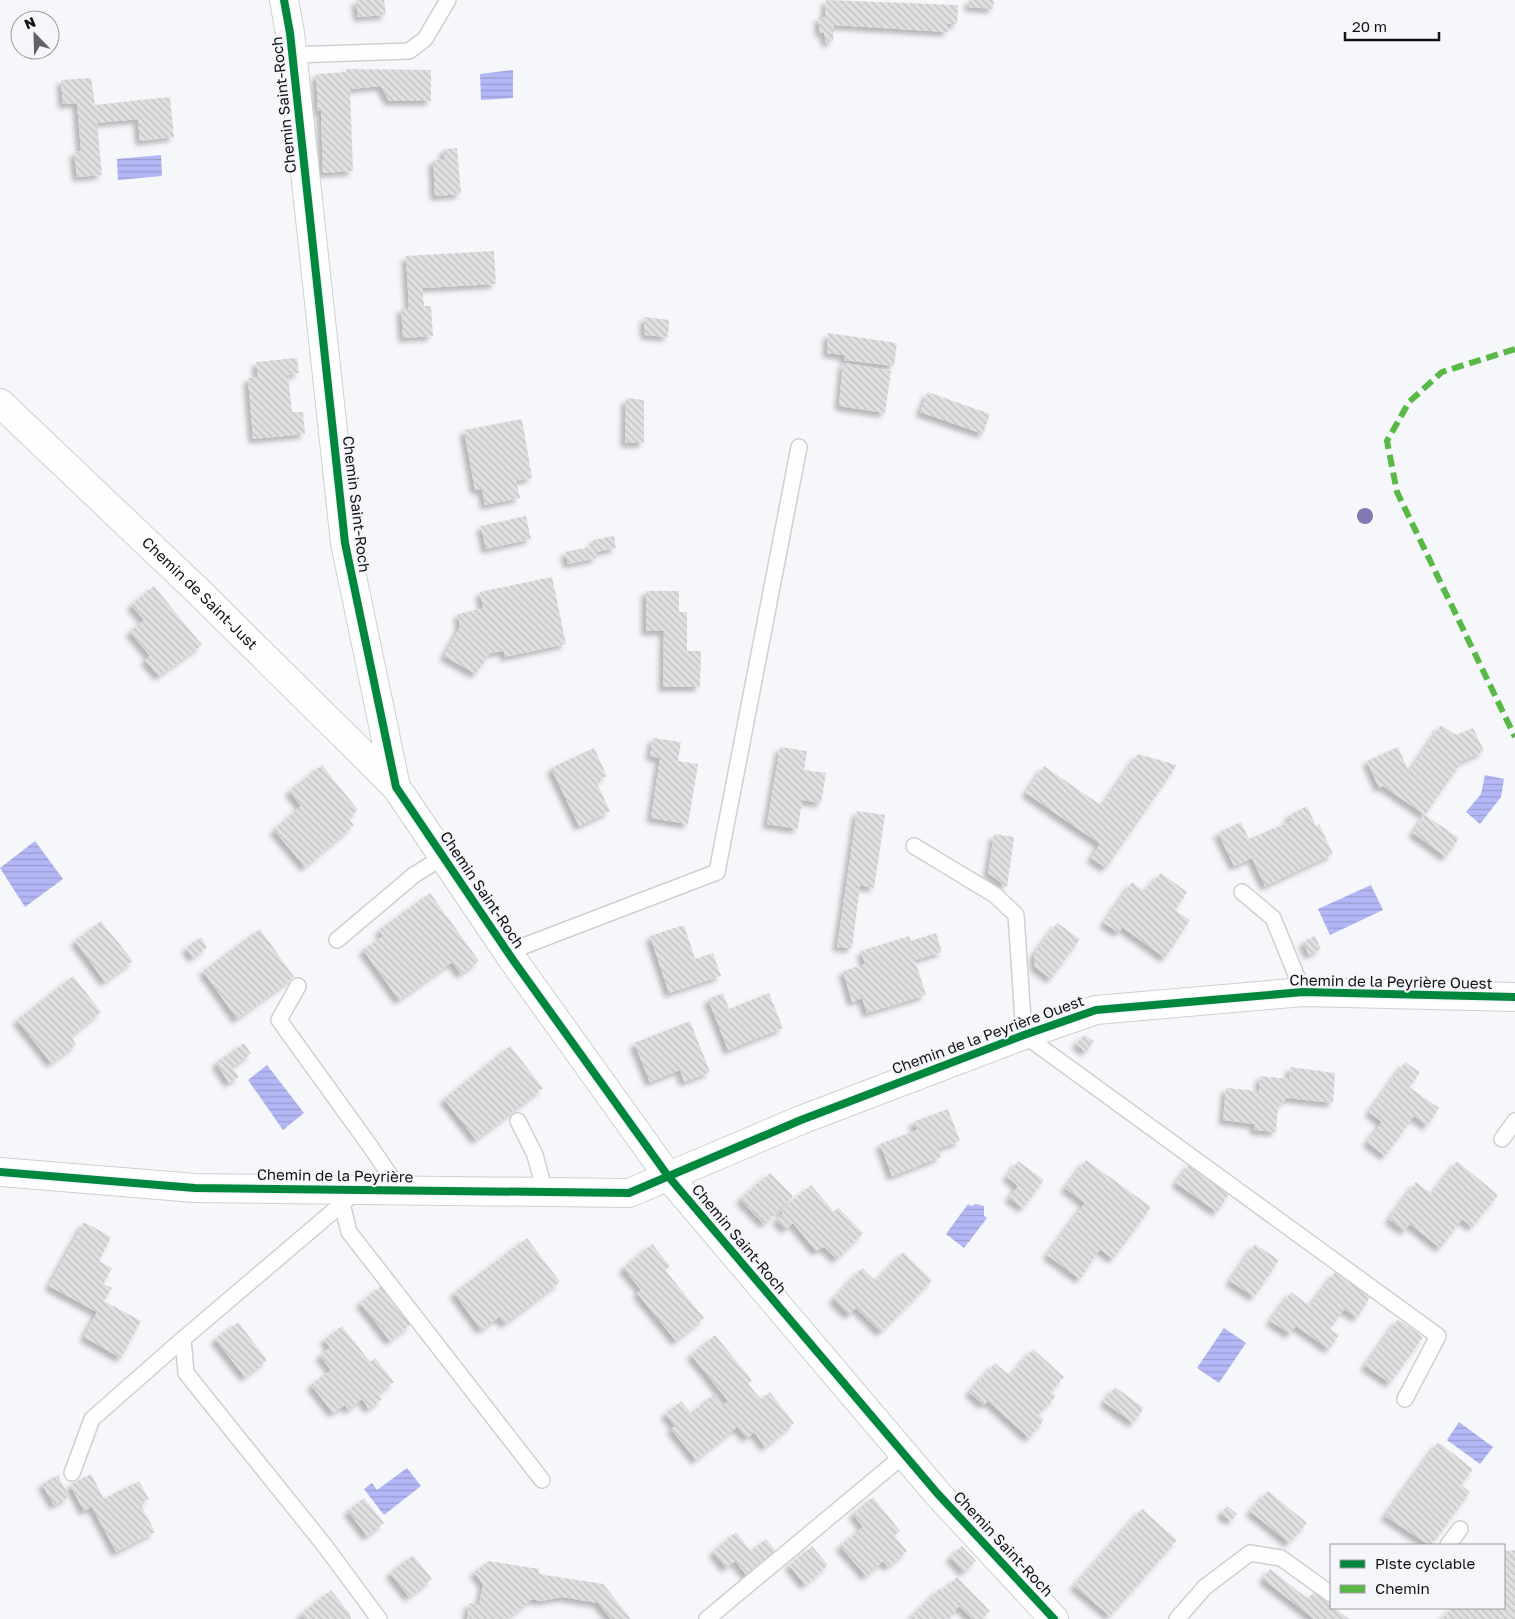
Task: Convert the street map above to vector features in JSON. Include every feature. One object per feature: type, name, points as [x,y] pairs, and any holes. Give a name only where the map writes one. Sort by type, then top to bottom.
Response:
[{"type":"street","name":"Chemin Saint-Roch","points":[[284,0],[293,55],[345,543],[396,787],[508,952],[668,1176],[936,1493],[1054,1619]]},
{"type":"street","name":"Chemin de Saint-Just","points":[[0,403],[199,592],[396,787]]},
{"type":"street","name":"Chemin de la Peyrière Ouest","points":[[668,1176],[801,1120],[1024,1034],[1096,1010],[1303,992],[1515,997]]},
{"type":"street","name":"Chemin de la Peyrière","points":[[0,1172],[195,1188],[350,1197],[400,1190],[629,1193],[668,1176]]},
{"type":"lane","points":[[293,55],[409,51],[425,39],[448,0]]},
{"type":"lane","points":[[508,952],[717,872],[800,447]]},
{"type":"lane","points":[[914,846],[995,895],[1016,915],[1024,1034],[1438,1336],[1405,1399]]},
{"type":"lane","points":[[337,940],[414,875],[443,857]]},
{"type":"lane","points":[[1242,892],[1273,918],[1303,992]]},
{"type":"lane","points":[[298,986],[279,1020],[400,1190]]},
{"type":"lane","points":[[1502,1139],[1515,1121]]},
{"type":"lane","points":[[518,1122],[535,1156],[545,1192]]},
{"type":"lane","points":[[72,1473],[92,1419],[182,1339],[350,1197]]},
{"type":"lane","points":[[350,1197],[349,1232],[542,1480]]},
{"type":"lane","points":[[182,1339],[186,1373],[325,1546],[379,1619]]},
{"type":"lane","points":[[707,1619],[904,1454]]},
{"type":"lane","points":[[1449,1544],[1460,1529]]},
{"type":"lane","points":[[1177,1619],[1205,1587],[1250,1552],[1280,1558],[1330,1593]]},
{"type":"water","points":[[513,70],[513,98],[481,100],[480,74]]},
{"type":"water","points":[[161,155],[162,176],[118,180],[117,159]]},
{"type":"water","points":[[1485,775],[1504,779],[1501,797],[1480,824],[1466,812],[1481,794]]},
{"type":"water","points":[[35,841],[63,879],[25,907],[0,868]]},
{"type":"water","points":[[1371,885],[1383,910],[1330,935],[1318,909]]},
{"type":"water","points":[[267,1065],[304,1113],[283,1130],[248,1080]]},
{"type":"water","points":[[968,1204],[971,1206],[976,1204],[984,1206],[984,1216],[987,1218],[964,1248],[946,1234]]},
{"type":"water","points":[[1224,1328],[1246,1343],[1219,1383],[1197,1368]]},
{"type":"water","points":[[1459,1422],[1493,1447],[1480,1464],[1447,1440]]},
{"type":"water","points":[[407,1468],[421,1486],[384,1515],[364,1489],[372,1483],[377,1490]]},
{"type":"building","points":[[356,0],[384,0],[386,15],[358,17]]},
{"type":"building","points":[[826,0],[958,5],[957,24],[948,24],[948,32],[834,25],[833,41],[826,43],[824,32],[820,33],[818,17],[825,18]]},
{"type":"building","points":[[969,0],[994,0],[993,9],[969,7]]},
{"type":"building","points":[[347,69],[431,70],[431,101],[389,101],[381,86],[350,89],[353,171],[323,173],[321,111],[318,111],[316,74],[346,72]]},
{"type":"building","points":[[91,78],[95,105],[170,97],[174,137],[140,141],[138,119],[97,123],[102,175],[77,177],[74,152],[81,151],[77,103],[63,104],[61,80]]},
{"type":"building","points":[[457,148],[461,194],[435,196],[433,160],[444,159],[444,149]]},
{"type":"building","points":[[494,251],[496,284],[422,288],[424,306],[431,306],[433,336],[403,338],[401,308],[409,308],[406,256]]},
{"type":"building","points":[[644,317],[669,320],[668,337],[645,335]]},
{"type":"building","points":[[828,333],[897,343],[894,366],[844,360],[844,355],[827,353]]},
{"type":"building","points":[[297,358],[299,373],[288,375],[292,412],[303,412],[305,434],[253,439],[248,378],[258,377],[256,362]]},
{"type":"building","points":[[843,363],[891,371],[885,413],[839,406]]},
{"type":"building","points":[[928,392],[990,414],[983,434],[920,412]]},
{"type":"building","points":[[626,398],[644,400],[644,443],[625,443]]},
{"type":"building","points":[[522,419],[532,478],[516,481],[520,498],[485,505],[482,489],[475,490],[464,430]]},
{"type":"building","points":[[526,516],[531,539],[486,549],[481,526]]},
{"type":"building","points":[[614,536],[616,548],[596,552],[597,558],[568,564],[565,552],[594,546],[593,540]]},
{"type":"building","points":[[552,577],[566,644],[505,657],[504,651],[490,653],[476,674],[444,656],[460,627],[458,614],[483,608],[480,592]]},
{"type":"building","points":[[154,586],[202,645],[159,676],[145,660],[150,656],[130,632],[144,620],[131,605]]},
{"type":"building","points":[[646,591],[679,591],[679,612],[687,612],[687,651],[701,651],[700,687],[663,687],[664,631],[646,631]]},
{"type":"building","points":[[1441,725],[1456,735],[1473,728],[1484,751],[1462,761],[1425,815],[1383,786],[1379,788],[1367,761],[1398,747],[1409,772]]},
{"type":"building","points":[[653,738],[681,742],[678,761],[698,764],[688,824],[651,818],[660,758],[650,756]]},
{"type":"building","points":[[780,747],[807,751],[804,770],[826,773],[821,803],[802,800],[798,829],[767,824]]},
{"type":"building","points":[[594,748],[607,776],[596,781],[610,811],[579,826],[551,768]]},
{"type":"building","points":[[1138,754],[1177,765],[1106,868],[1091,858],[1100,844],[1026,793],[1044,766],[1102,806]]},
{"type":"building","points":[[322,765],[358,810],[348,818],[354,825],[305,867],[274,830],[301,806],[289,791]]},
{"type":"building","points":[[1307,806],[1316,826],[1319,824],[1333,854],[1265,886],[1252,858],[1234,866],[1218,833],[1241,822],[1249,839],[1291,821],[1288,816]]},
{"type":"building","points":[[857,811],[885,815],[874,888],[860,885],[852,948],[837,947]]},
{"type":"building","points":[[1425,815],[1459,838],[1446,857],[1413,833]]},
{"type":"building","points":[[994,834],[1014,837],[1007,887],[988,873]]},
{"type":"building","points":[[1161,873],[1187,892],[1175,910],[1190,920],[1165,958],[1122,927],[1119,933],[1104,923],[1132,882],[1144,891]]},
{"type":"building","points":[[430,893],[479,961],[461,974],[452,962],[399,1000],[363,950],[383,936],[379,930]]},
{"type":"building","points":[[101,921],[133,961],[105,982],[75,941]]},
{"type":"building","points":[[1057,923],[1080,939],[1051,979],[1035,967],[1034,954]]},
{"type":"building","points":[[684,925],[695,959],[713,953],[721,976],[669,993],[650,936]]},
{"type":"building","points":[[260,929],[294,977],[237,1019],[203,971]]},
{"type":"building","points":[[936,933],[942,952],[915,960],[926,995],[867,1013],[862,998],[852,1002],[843,971],[865,964],[861,951],[909,936],[911,941]]},
{"type":"building","points":[[1315,936],[1321,949],[1309,955],[1303,942]]},
{"type":"building","points":[[201,937],[207,947],[193,958],[186,948]]},
{"type":"building","points":[[73,976],[101,1012],[71,1036],[76,1045],[51,1063],[17,1020]]},
{"type":"building","points":[[723,993],[729,1009],[769,993],[783,1028],[728,1050],[708,999]]},
{"type":"building","points":[[690,1021],[710,1072],[684,1082],[680,1070],[650,1082],[634,1043]]},
{"type":"building","points":[[1084,1035],[1094,1041],[1086,1052],[1076,1044]]},
{"type":"building","points":[[244,1043],[251,1054],[232,1067],[239,1077],[229,1083],[216,1063]]},
{"type":"building","points":[[510,1046],[543,1088],[476,1140],[444,1099]]},
{"type":"building","points":[[1405,1062],[1420,1072],[1409,1087],[1439,1108],[1427,1126],[1414,1116],[1385,1156],[1367,1142],[1382,1122],[1369,1112]]},
{"type":"building","points":[[1290,1067],[1335,1073],[1333,1103],[1287,1098],[1278,1107],[1276,1132],[1254,1130],[1255,1124],[1223,1120],[1226,1088],[1259,1091],[1260,1076],[1289,1079]]},
{"type":"building","points":[[948,1109],[960,1141],[937,1149],[941,1157],[892,1176],[880,1144],[917,1130],[913,1122]]},
{"type":"building","points":[[1086,1160],[1151,1207],[1113,1259],[1100,1249],[1080,1279],[1047,1255],[1085,1203],[1065,1188]]},
{"type":"building","points":[[1018,1161],[1044,1180],[1023,1208],[1009,1198],[1018,1186],[1007,1177]]},
{"type":"building","points":[[1457,1161],[1498,1195],[1472,1227],[1462,1219],[1440,1248],[1410,1224],[1404,1231],[1389,1219],[1416,1182],[1432,1194]]},
{"type":"building","points":[[1191,1162],[1231,1191],[1217,1212],[1176,1183]]},
{"type":"building","points":[[770,1173],[793,1196],[764,1224],[740,1199]]},
{"type":"building","points":[[811,1185],[834,1212],[838,1207],[863,1233],[837,1259],[824,1247],[816,1251],[793,1223],[786,1229],[776,1220],[783,1214],[781,1210]]},
{"type":"building","points":[[84,1222],[111,1237],[99,1261],[112,1268],[103,1284],[112,1288],[104,1301],[141,1321],[121,1358],[84,1337],[97,1312],[49,1286]]},
{"type":"building","points":[[527,1238],[560,1282],[505,1324],[499,1317],[481,1330],[454,1293]]},
{"type":"building","points":[[652,1244],[670,1266],[665,1270],[704,1318],[676,1341],[637,1293],[641,1290],[623,1268]]},
{"type":"building","points":[[1255,1244],[1279,1260],[1254,1297],[1230,1281]]},
{"type":"building","points":[[903,1252],[932,1280],[881,1332],[856,1308],[849,1315],[833,1299],[862,1268],[876,1281]]},
{"type":"building","points":[[1335,1272],[1370,1297],[1357,1318],[1344,1309],[1330,1329],[1339,1335],[1329,1349],[1296,1326],[1290,1334],[1270,1321],[1291,1292],[1310,1306]]},
{"type":"building","points":[[381,1286],[411,1324],[390,1341],[360,1303]]},
{"type":"building","points":[[1398,1319],[1423,1337],[1390,1383],[1365,1366]]},
{"type":"building","points":[[238,1322],[267,1360],[245,1377],[215,1339]]},
{"type":"building","points":[[342,1326],[370,1362],[375,1358],[394,1382],[378,1394],[382,1399],[369,1409],[362,1399],[349,1410],[345,1405],[333,1413],[311,1385],[331,1370],[320,1356],[330,1347],[324,1340]]},
{"type":"building","points":[[715,1335],[752,1380],[748,1384],[761,1399],[770,1392],[794,1423],[765,1447],[754,1432],[747,1438],[737,1427],[696,1460],[671,1429],[675,1426],[665,1414],[681,1401],[691,1413],[713,1395],[722,1406],[728,1401],[691,1355]]},
{"type":"building","points":[[1033,1349],[1064,1377],[1051,1391],[1056,1396],[1038,1415],[1044,1420],[1029,1438],[988,1401],[984,1405],[969,1392],[995,1363],[1010,1376]]},
{"type":"building","points":[[1115,1387],[1144,1408],[1133,1423],[1104,1402]]},
{"type":"building","points":[[1438,1442],[1473,1469],[1461,1485],[1470,1492],[1432,1544],[1427,1544],[1385,1516]]},
{"type":"building","points":[[91,1474],[104,1499],[139,1481],[149,1499],[140,1503],[155,1532],[116,1552],[92,1507],[84,1511],[70,1485]]},
{"type":"building","points":[[58,1475],[69,1497],[54,1505],[42,1484]]},
{"type":"building","points":[[1268,1491],[1307,1523],[1289,1543],[1250,1511]]},
{"type":"building","points":[[873,1497],[900,1531],[894,1536],[907,1551],[888,1567],[883,1561],[866,1576],[840,1546],[863,1527],[853,1514]]},
{"type":"building","points":[[364,1498],[384,1523],[367,1536],[348,1511]]},
{"type":"building","points":[[1227,1506],[1237,1514],[1231,1521],[1221,1514]]},
{"type":"building","points":[[1142,1509],[1177,1540],[1110,1616],[1074,1586]]},
{"type":"building","points":[[736,1532],[751,1551],[766,1539],[778,1554],[748,1577],[735,1561],[726,1568],[713,1552]]},
{"type":"building","points":[[812,1546],[828,1565],[805,1585],[789,1565]]},
{"type":"building","points":[[962,1546],[976,1561],[964,1572],[950,1557]]},
{"type":"building","points":[[1515,1550],[1515,1619],[1442,1619],[1451,1609],[1505,1609],[1505,1551]]},
{"type":"building","points":[[413,1555],[432,1579],[409,1597],[390,1573]]},
{"type":"building","points":[[489,1561],[539,1569],[539,1574],[603,1584],[631,1619],[611,1619],[598,1603],[562,1597],[541,1601],[532,1599],[507,1619],[467,1619],[469,1603],[479,1605],[483,1584],[474,1572]]},
{"type":"building","points":[[1270,1569],[1308,1599],[1314,1592],[1330,1604],[1330,1609],[1336,1609],[1349,1619],[1314,1619],[1263,1579]]},
{"type":"building","points":[[957,1577],[990,1611],[982,1619],[972,1619],[959,1606],[949,1619],[909,1619],[940,1588],[942,1591]]},
{"type":"building","points":[[331,1590],[350,1614],[351,1619],[305,1619],[301,1614]]},
{"type":"marked path","points":[[1515,349],[1442,372],[1409,402],[1387,441],[1397,492],[1515,737]]},
{"type":"cycle path","points":[[284,0],[290,33],[345,543],[396,787],[513,960],[668,1176],[937,1493],[1054,1619]]},
{"type":"cycle path","points":[[0,1172],[195,1188],[629,1193],[801,1120],[1024,1035],[1096,1010],[1303,992],[1515,997]]}]
